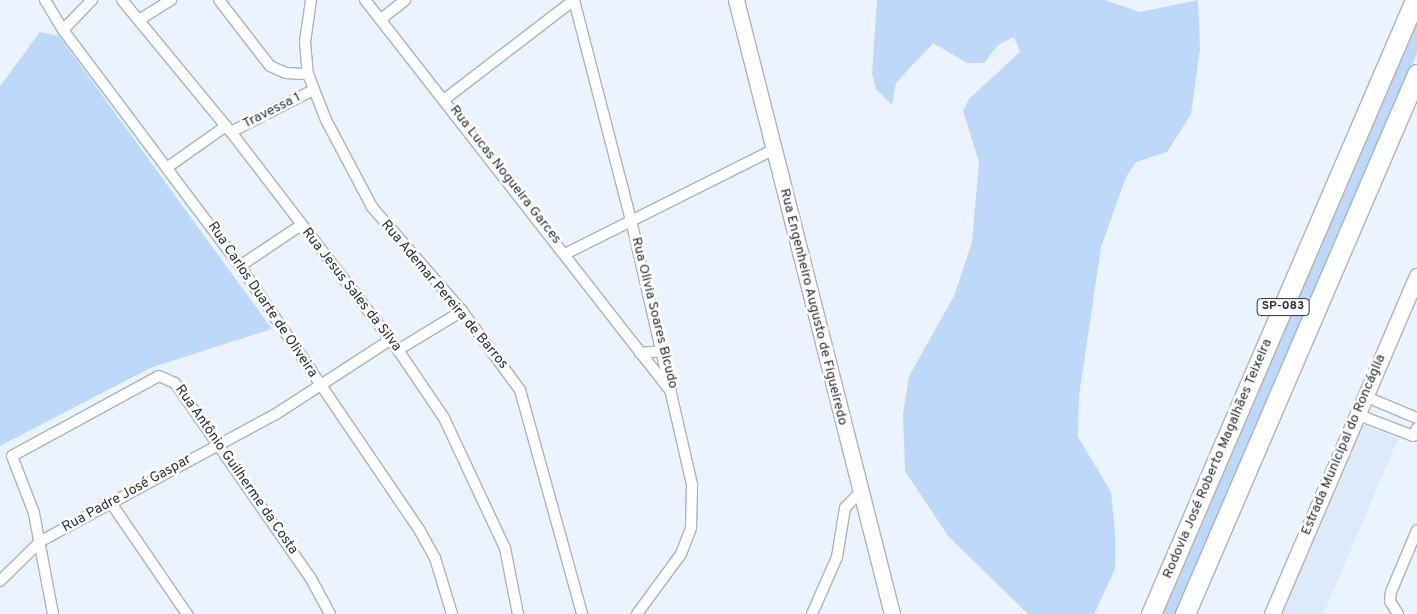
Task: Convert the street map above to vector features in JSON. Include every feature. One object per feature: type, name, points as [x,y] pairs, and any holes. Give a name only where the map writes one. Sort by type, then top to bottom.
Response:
[{"type":"highway","name":"Rodovia José Roberto Magalhães Teixeira","points":[[1151,614],[1415,0]]},
{"type":"highway","name":"SP-083","points":[[1185,614],[1417,74]]},
{"type":"main road","name":"Rua Engenheiro Augusto de Figueiredo","points":[[736,0],[892,614]]},
{"type":"main road","name":"Estrada Municipal do Roncáglia","points":[[1272,614],[1356,414],[1417,276]]},
{"type":"street","name":"Rua Carlos Duarte de Oliveira","points":[[45,0],[62,30],[168,166],[240,266],[420,531],[435,558],[452,614]]},
{"type":"street","points":[[62,30],[92,0]]},
{"type":"street","name":"Rua Jesus Sales da Silva","points":[[122,0],[228,129],[302,225],[398,350],[444,418],[485,500],[505,548],[518,614]]},
{"type":"street","points":[[139,20],[171,0]]},
{"type":"street","points":[[220,0],[270,66],[286,73],[308,74]]},
{"type":"street","name":"Rua Ademar Pereira de Barros","points":[[311,0],[305,42],[308,74],[313,90],[372,207],[462,312],[512,375],[526,405],[582,614]]},
{"type":"street","name":"Rua Lucas Nogueira Garces","points":[[366,0],[566,253],[640,353],[673,393]]},
{"type":"street","points":[[382,19],[405,0]]},
{"type":"street","points":[[445,99],[574,0]]},
{"type":"street","name":"Rua Olivia Soares Bicudo","points":[[574,0],[663,350],[692,485],[691,528],[668,576],[637,614]]},
{"type":"street","name":"Travessa 1","points":[[168,166],[228,129],[313,90]]},
{"type":"street","points":[[566,253],[773,150]]},
{"type":"street","points":[[240,266],[302,225]]},
{"type":"street","points":[[398,350],[462,312]]},
{"type":"street","name":"Rua Padre José Gaspar","points":[[0,581],[41,541],[302,398],[318,382],[390,340]]},
{"type":"street","points":[[640,353],[663,350]]},
{"type":"street","name":"Rua Antônio Guilherme da Costa","points":[[41,541],[12,456],[159,376],[175,382],[310,577],[330,614]]},
{"type":"street","points":[[1364,396],[1417,418]]},
{"type":"street","points":[[1356,414],[1415,432]]},
{"type":"street","points":[[812,614],[837,557],[845,508],[860,492]]},
{"type":"street","points":[[111,503],[186,614]]},
{"type":"street","points":[[1396,612],[1391,592],[1417,530]]},
{"type":"street","points":[[41,541],[54,614]]},
{"type":"shaded area","points":[[877,0],[1105,0],[1140,12],[1198,0],[1200,49],[1191,114],[1167,152],[1136,162],[1126,177],[1101,247],[1079,396],[1078,437],[1111,492],[1115,533],[1115,569],[1094,614],[1028,614],[948,536],[905,471],[903,414],[909,376],[954,296],[972,242],[979,162],[963,111],[969,99],[1020,52],[1014,37],[998,45],[984,63],[967,63],[933,43],[896,83],[892,105],[876,89],[872,73]]},
{"type":"shaded area","points":[[1417,15],[1417,53],[1400,97],[1177,614],[1158,614]]},
{"type":"shaded area","points":[[40,32],[59,36],[272,329],[150,368],[0,446],[0,86]]},
{"type":"shaded area","points":[[1360,423],[1398,439],[1323,614],[1279,614]]}]
